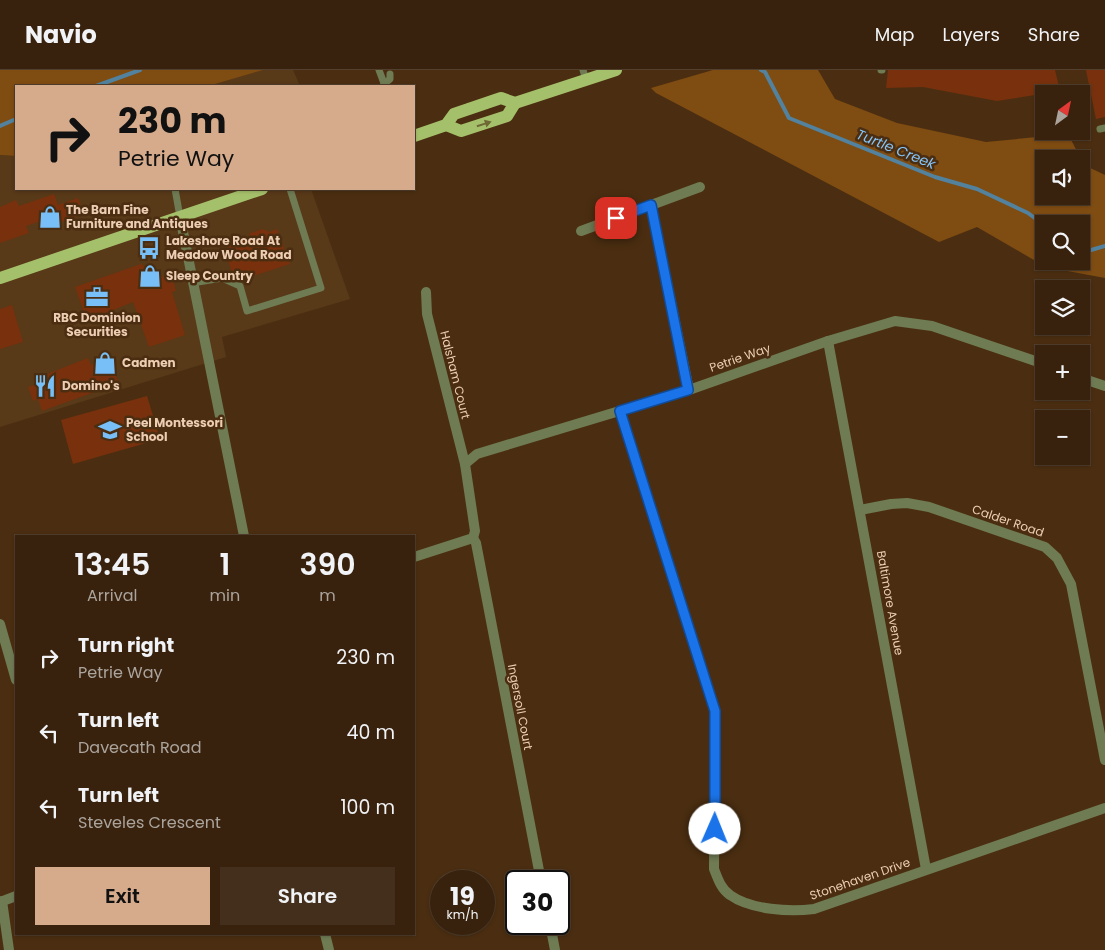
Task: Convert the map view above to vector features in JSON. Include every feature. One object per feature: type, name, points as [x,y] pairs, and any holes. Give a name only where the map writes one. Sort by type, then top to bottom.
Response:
[{"type":"main road","points":[[446,125],[460,131],[507,116],[515,103],[584,75],[616,70]]},
{"type":"main road","points":[[415,136],[446,125],[454,114],[501,98],[515,103]]},
{"type":"main road","points":[[0,278],[259,190]]},
{"type":"street","points":[[581,231],[700,187]]},
{"type":"street","points":[[651,205],[688,390]]},
{"type":"street","points":[[180,217],[244,535]]},
{"type":"street","name":"Halsham Court","points":[[426,292],[427,314],[464,464]]},
{"type":"street","name":"Petrie Way","points":[[464,464],[477,454],[688,390],[828,341],[895,321],[932,326],[1035,361]]},
{"type":"street","name":"Baltimore Avenue","points":[[828,341],[926,869]]},
{"type":"street","points":[[1090,381],[1105,386]]},
{"type":"street","name":"Stonehaven Drive","points":[[620,411],[715,711],[714,869],[720,884],[730,895],[742,901],[780,911],[814,909],[1105,808]]},
{"type":"street","points":[[415,557],[472,538],[475,531],[464,464]]},
{"type":"street","name":"Calder Road","points":[[860,510],[907,503],[929,507],[1044,547],[1057,558],[1071,584],[1105,760]]},
{"type":"street","name":"Ingersoll Court","points":[[472,538],[476,543],[539,870]]},
{"type":"street","points":[[0,624],[15,676]]},
{"type":"street","points":[[10,950],[1,902],[15,896]]},
{"type":"street","points":[[326,935],[329,950]]},
{"type":"street","points":[[552,935],[555,950]]},
{"type":"lane","points":[[379,70],[385,85]]},
{"type":"lane","points":[[385,85],[390,78],[390,74]]},
{"type":"lane","points":[[175,190],[180,217]]},
{"type":"lane","points":[[192,283],[222,278],[240,286],[248,311],[321,288],[290,190]]},
{"type":"shaded area","points":[[0,70],[263,70],[211,85],[15,85],[15,156],[0,155]]},
{"type":"shaded area","points":[[261,70],[293,70],[300,85],[208,85]]},
{"type":"shaded area","points":[[713,70],[818,70],[835,99],[897,123],[986,142],[1035,137],[1035,140],[1071,140],[1076,150],[1035,150],[1035,205],[1090,205],[1090,168],[1105,175],[1105,278],[1062,270],[1090,270],[1090,215],[1035,215],[1035,261],[977,227],[939,242],[656,93],[651,88]]},
{"type":"shaded area","points":[[0,155],[15,156],[15,190],[311,190],[350,299],[222,337],[226,357],[0,427]]},
{"type":"building","points":[[888,70],[1055,70],[1059,85],[1035,85],[1035,95],[997,101],[923,87],[886,88]]},
{"type":"building","points":[[1086,70],[1105,70],[1105,117],[1096,119]]},
{"type":"building","points":[[54,194],[58,205],[78,198],[84,213],[62,222],[59,215],[26,226],[29,233],[0,243],[0,207],[16,200],[19,206]]},
{"type":"building","points":[[263,229],[269,232],[277,229],[290,264],[241,280],[233,276],[225,251],[229,245],[248,238],[250,233]]},
{"type":"building","points":[[141,264],[174,283],[176,291],[172,292],[185,335],[149,347],[133,302],[87,321],[75,287]]},
{"type":"building","points":[[12,305],[23,342],[0,349],[0,309]]},
{"type":"building","points":[[88,358],[91,365],[109,358],[119,383],[42,411],[38,399],[33,401],[28,387],[49,380],[47,374]]},
{"type":"building","name":"Peel Montessori School","points":[[147,396],[160,439],[73,464],[61,420]]},
{"type":"waterway","points":[[99,85],[140,70]]},
{"type":"waterway","name":"Turtle Creek","points":[[761,70],[765,72],[789,118],[935,177],[977,189],[1028,213],[1035,218]]},
{"type":"waterway","points":[[0,126],[15,119]]},
{"type":"waterway","name":"Turtle Creek","points":[[1090,250],[1105,246]]},
{"type":"place","name":"The Barn Fine Furniture and Antiques","points":[[50,217]]},
{"type":"place","name":"Lakeshore Road At Meadow Wood Road","points":[[149,248]]},
{"type":"place","name":"Sleep Country","points":[[150,276]]},
{"type":"place","name":"RBC Dominion Securities","points":[[97,297]]},
{"type":"place","name":"Cadmen","points":[[105,363]]},
{"type":"place","name":"Domino's","points":[[45,386]]},
{"type":"place","name":"Peel Montessori School","points":[[110,430]]},
{"type":"route","points":[[616,218],[651,205],[688,390],[620,411],[715,711],[715,829]]}]
